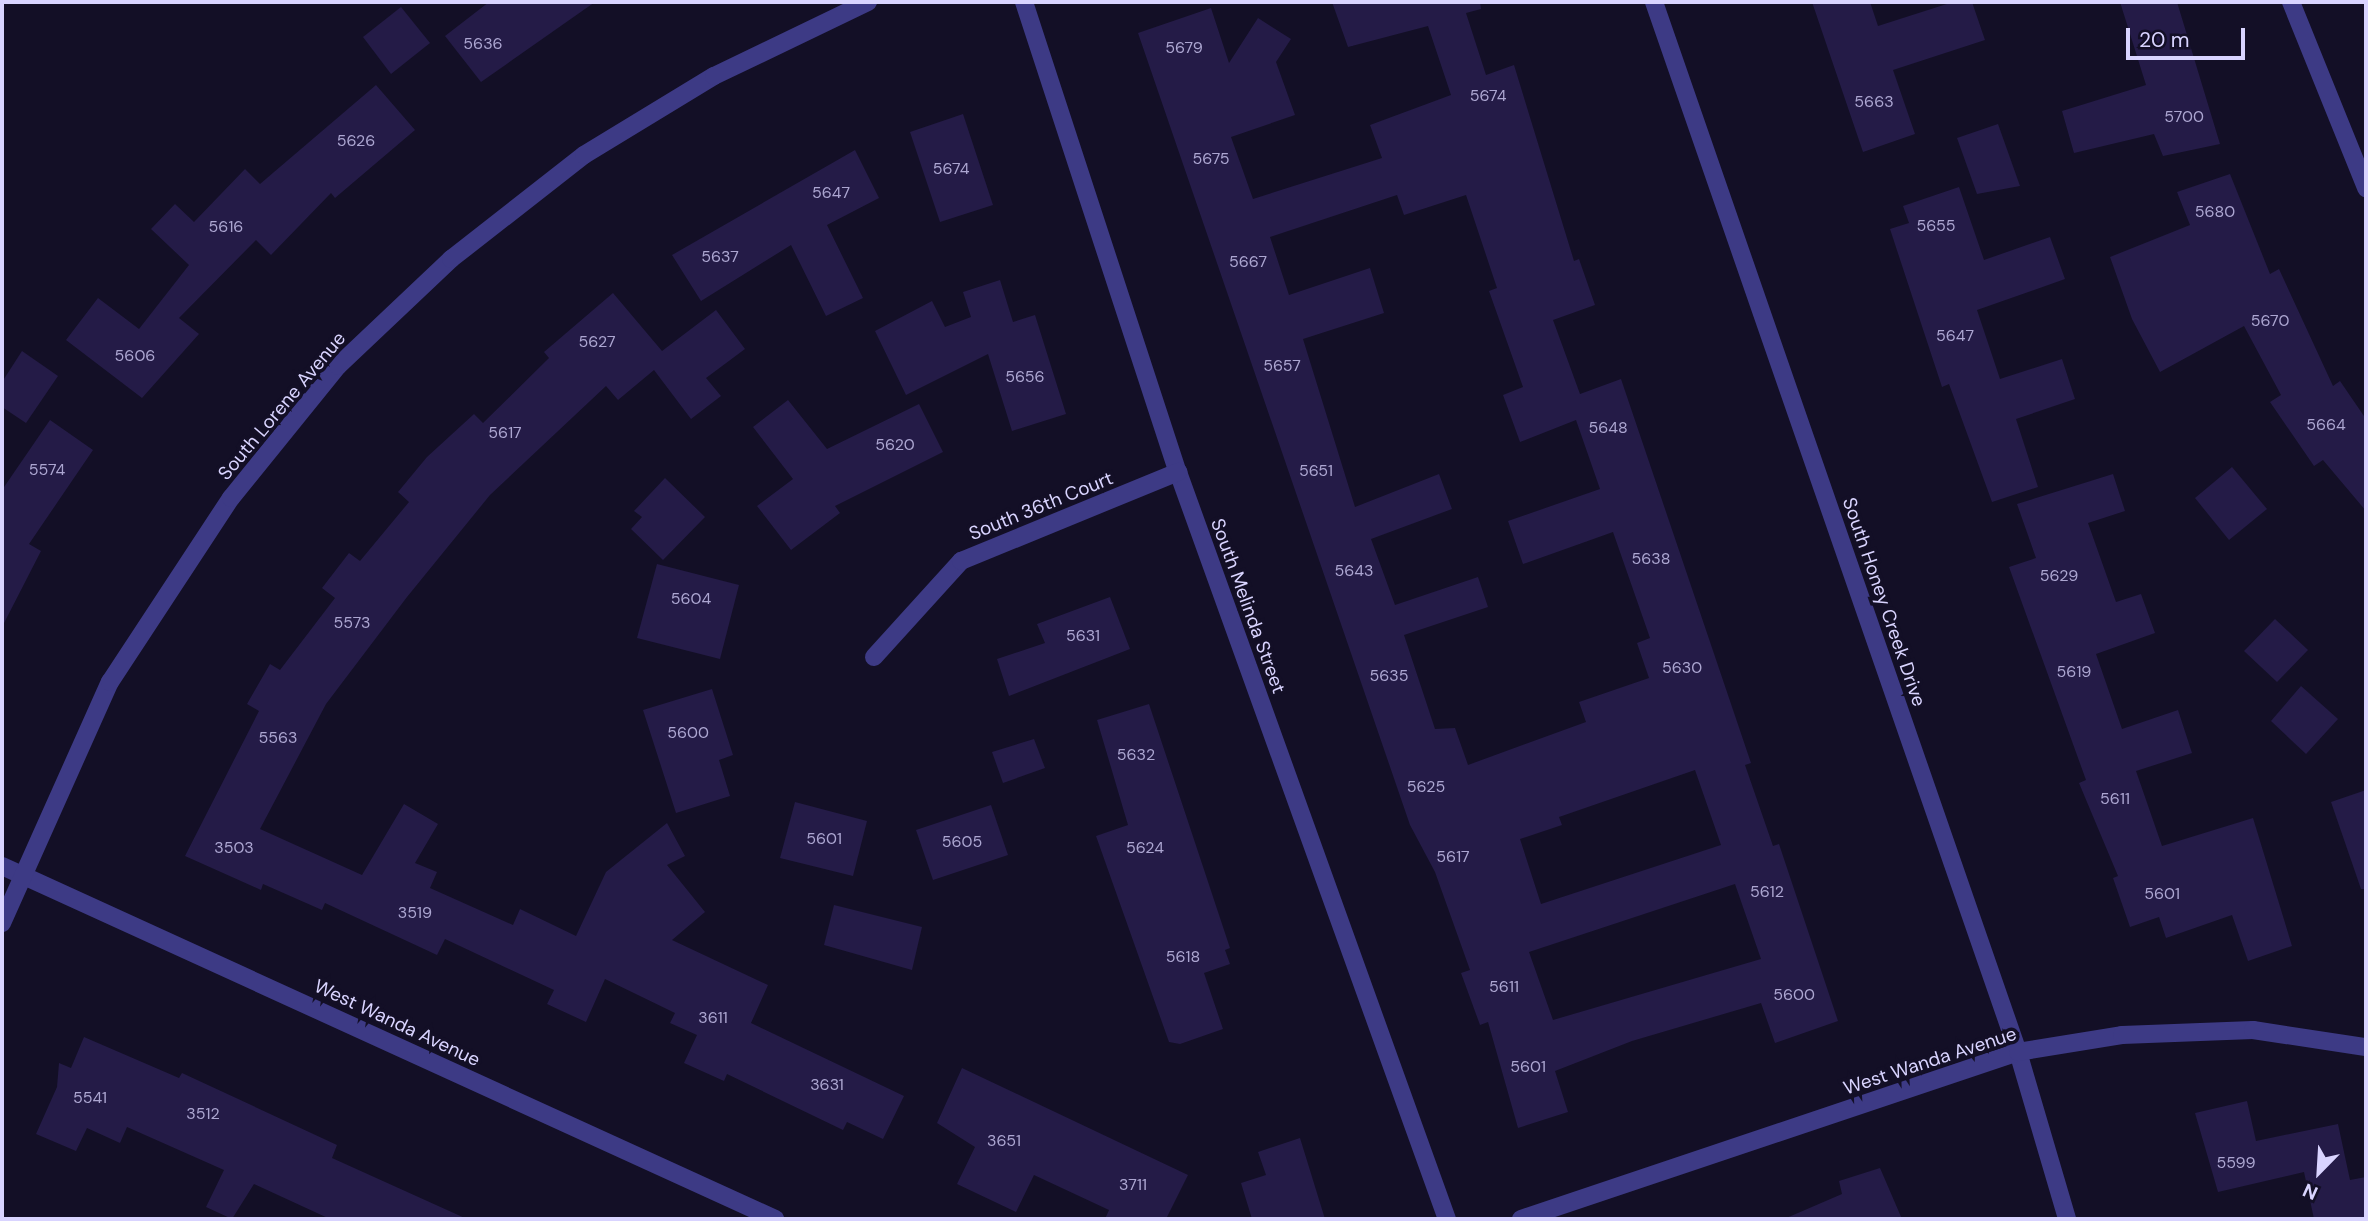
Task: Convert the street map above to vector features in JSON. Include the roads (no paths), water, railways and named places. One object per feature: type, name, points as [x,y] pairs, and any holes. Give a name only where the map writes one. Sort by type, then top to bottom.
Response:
[{"type":"street","name":"South Lorene Avenue","points":[[2,923],[110,682],[151,614],[231,498],[338,366],[451,259],[584,155],[714,76],[869,2]]},
{"type":"street","name":"South Melinda Street","points":[[1024,2],[1178,472],[1447,1219]]},
{"type":"street","name":"South Honey Creek Drive","points":[[1654,2],[2018,1052],[2067,1219]]},
{"type":"street","points":[[2291,2],[2366,188]]},
{"type":"street","name":"South 36th Court","points":[[874,657],[961,561],[1178,472]]},
{"type":"street","name":"West Wanda Avenue","points":[[2,866],[775,1219]]},
{"type":"street","name":"West Wanda Avenue","points":[[1521,1219],[2018,1052],[2122,1035],[2253,1030],[2366,1047]]}]
